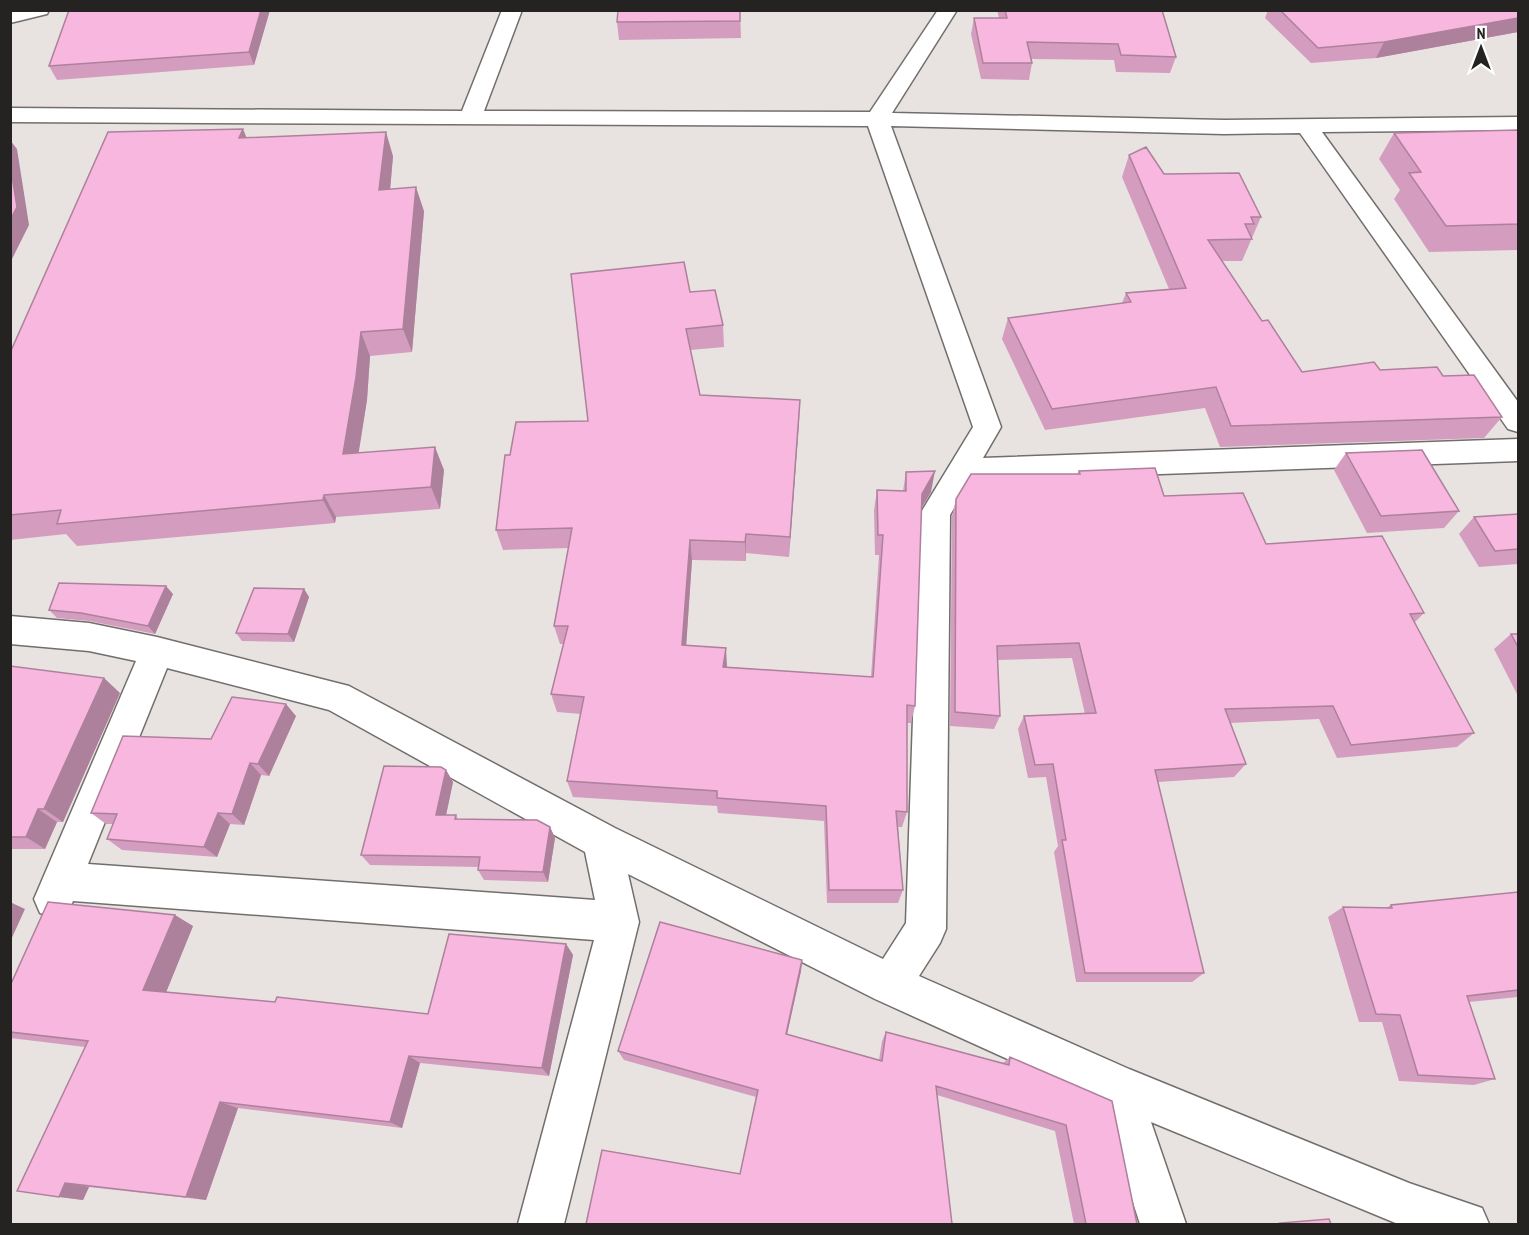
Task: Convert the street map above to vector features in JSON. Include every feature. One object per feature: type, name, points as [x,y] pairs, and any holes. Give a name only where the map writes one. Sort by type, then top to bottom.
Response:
[{"type":"street","points":[[10,17],[40,10]]},
{"type":"street","points":[[471,116],[512,10]]},
{"type":"street","points":[[877,119],[948,10]]},
{"type":"street","points":[[10,115],[877,119],[1224,127],[1518,123]]},
{"type":"street","points":[[877,119],[987,427],[935,514],[926,929],[890,984]]},
{"type":"street","points":[[1306,126],[1518,422]]},
{"type":"street","points":[[961,470],[1518,450]]},
{"type":"street","points":[[10,630],[89,637],[157,651],[337,697],[602,841],[890,984],[1412,1215],[1466,1224]]},
{"type":"street","points":[[38,934],[157,651]]},
{"type":"street","points":[[541,1224],[619,922],[602,841]]},
{"type":"street","points":[[61,881],[619,922]]},
{"type":"street","points":[[1117,1086],[1163,1224]]},
{"type":"building","points":[[69,10],[261,10],[249,52],[49,66]]},
{"type":"building","points":[[618,10],[740,10],[740,21],[617,22]]},
{"type":"building","points":[[1005,10],[1162,10],[1176,57],[1121,55],[1118,44],[1027,42],[1032,63],[983,63],[974,18],[1007,18]]},
{"type":"building","points":[[1280,10],[1518,10],[1518,18],[1384,42],[1318,48]]},
{"type":"building","points":[[243,129],[239,138],[386,132],[379,190],[416,187],[403,329],[361,332],[343,454],[435,447],[431,487],[324,495],[323,500],[57,524],[61,510],[10,515],[10,353],[108,132]]},
{"type":"building","points":[[1518,130],[1518,224],[1446,226],[1409,173],[1421,172],[1394,133]]},
{"type":"building","points":[[1146,147],[1164,174],[1239,173],[1261,217],[1251,217],[1254,224],[1245,224],[1252,239],[1208,240],[1262,321],[1268,320],[1302,372],[1374,362],[1380,370],[1437,367],[1443,376],[1474,375],[1502,417],[1231,426],[1216,387],[1052,409],[1008,318],[1131,302],[1126,293],[1186,288],[1129,155]]},
{"type":"building","points":[[10,164],[17,207],[10,220]]},
{"type":"building","points":[[684,262],[690,292],[715,290],[723,325],[686,329],[700,395],[800,400],[790,537],[746,534],[745,542],[690,540],[682,645],[726,648],[723,667],[873,677],[883,535],[878,535],[877,490],[906,491],[906,472],[935,471],[922,494],[915,706],[907,705],[907,812],[896,811],[903,890],[829,890],[826,806],[717,798],[717,791],[567,781],[584,697],[551,694],[568,626],[554,626],[572,528],[496,530],[505,455],[510,455],[516,422],[588,421],[571,274]]},
{"type":"building","points":[[1422,450],[1459,511],[1381,516],[1346,453]]},
{"type":"building","points":[[1155,468],[1164,496],[1243,493],[1266,544],[1382,536],[1424,613],[1410,614],[1474,733],[1351,745],[1333,706],[1225,709],[1246,764],[1155,770],[1204,973],[1085,973],[1062,840],[1066,840],[1053,764],[1035,765],[1024,716],[1096,713],[1079,643],[997,646],[1000,716],[955,712],[956,499],[971,474],[1080,474],[1079,471]]},
{"type":"building","points":[[1518,514],[1518,549],[1495,551],[1474,517]]},
{"type":"building","points":[[59,583],[166,586],[148,626],[81,613],[49,610]]},
{"type":"building","points":[[254,588],[304,589],[288,634],[236,633]]},
{"type":"building","points":[[1511,634],[1518,634],[1518,647]]},
{"type":"building","points":[[10,666],[104,678],[44,809],[38,809],[26,837],[10,837]]},
{"type":"building","points":[[232,697],[286,704],[258,764],[250,763],[232,814],[218,813],[204,847],[107,839],[117,814],[91,813],[123,736],[211,739]]},
{"type":"building","points":[[384,766],[441,767],[446,770],[436,815],[456,815],[455,819],[537,820],[550,827],[543,872],[478,870],[480,857],[361,855]]},
{"type":"building","points":[[1518,892],[1518,990],[1467,996],[1495,1079],[1418,1075],[1400,1015],[1376,1014],[1343,907],[1392,908],[1391,905]]},
{"type":"building","points":[[48,902],[175,915],[143,990],[275,1002],[277,997],[428,1014],[449,934],[566,944],[542,1068],[409,1056],[390,1122],[220,1102],[186,1197],[65,1183],[59,1197],[17,1191],[88,1041],[10,1032],[10,986]]},
{"type":"building","points":[[660,922],[802,960],[786,1034],[882,1061],[886,1032],[1009,1065],[1010,1057],[1112,1101],[1137,1224],[1086,1224],[1066,1125],[936,1086],[952,1224],[586,1224],[602,1150],[740,1174],[758,1090],[618,1051]]},
{"type":"building","points":[[1329,1219],[1331,1224],[1280,1223]]}]
